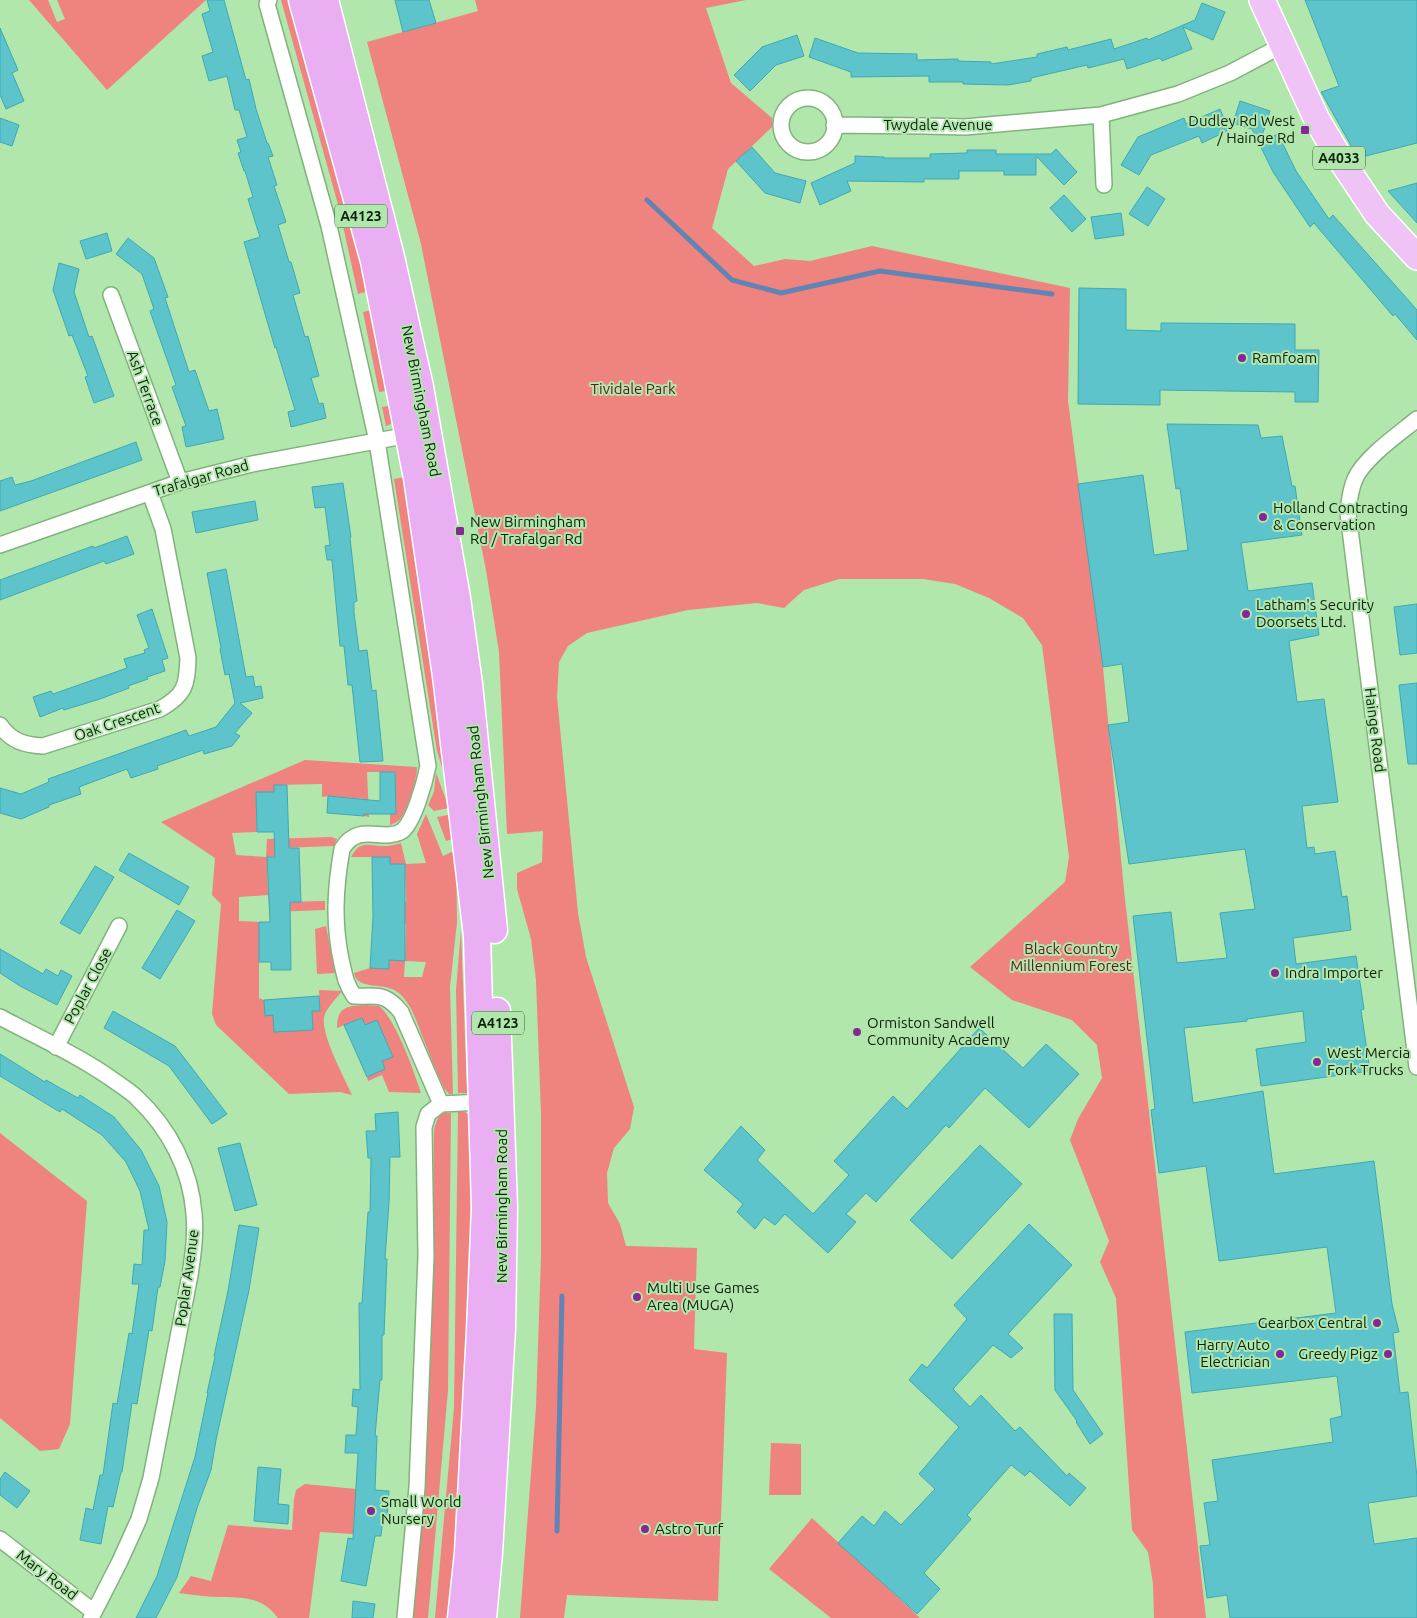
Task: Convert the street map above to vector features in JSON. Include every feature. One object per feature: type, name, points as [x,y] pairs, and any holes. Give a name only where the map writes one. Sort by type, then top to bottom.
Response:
[{"type":"highway","name":"New Birmingham Road","points":[[302,0],[374,261],[418,433],[457,598],[469,684],[494,934],[503,1188],[502,1328],[483,1618]]},
{"type":"highway","name":"New Birmingham Road","points":[[325,0],[391,257],[420,387],[417,478],[446,676],[476,927],[485,1207],[468,1553],[461,1618]]},
{"type":"main road","name":"A4033","points":[[1262,0],[1317,120],[1339,157],[1378,214],[1417,257]]},
{"type":"street","points":[[269,0],[267,4],[329,226],[377,441],[428,766],[424,784],[409,824],[403,830],[396,834],[361,834],[354,836],[346,842],[342,849],[335,917],[340,953],[348,988],[354,996],[386,998],[401,1012],[441,1104]]},
{"type":"street","name":"Twydale Avenue","points":[[834,125],[965,127],[1101,115],[1178,94],[1230,73],[1283,45]]},
{"type":"street","points":[[1101,115],[1104,185]]},
{"type":"street","name":"Ash Terrace","points":[[111,295],[180,482]]},
{"type":"street","name":"Hainge Road","points":[[1417,419],[1366,462],[1356,478],[1349,498],[1348,514],[1417,1067]]},
{"type":"street","name":"Trafalgar Road","points":[[0,545],[180,482],[252,464],[418,433]]},
{"type":"street","name":"Oak Crescent","points":[[0,725],[13,740],[26,745],[43,746],[160,709],[174,701],[182,691],[188,677],[188,658],[163,529],[150,493]]},
{"type":"street","name":"Poplar Close","points":[[56,1046],[119,926]]},
{"type":"street","name":"Poplar Avenue","points":[[0,1017],[101,1072],[137,1098],[161,1124],[178,1152],[189,1184],[194,1214],[194,1246],[190,1275],[151,1478],[139,1519],[92,1615]]},
{"type":"street","points":[[406,1618],[417,1487],[423,1351],[426,1256],[424,1127],[428,1114],[441,1104],[482,1102]]},
{"type":"street","name":"Mary Road","points":[[0,1540],[92,1615]]},
{"type":"green space","points":[[29,0],[48,0],[57,22],[65,19],[57,0],[206,0],[107,90]]},
{"type":"green space","points":[[281,0],[293,0],[372,290],[358,294],[339,208]]},
{"type":"green space","points":[[475,0],[746,0],[706,8],[731,83],[772,118],[772,127],[728,169],[712,228],[754,266],[785,259],[810,261],[872,246],[1070,288],[1068,401],[1103,667],[1124,890],[1206,1618],[1154,1618],[1153,1584],[1148,1552],[1132,1530],[1116,1298],[1100,1262],[1109,1241],[1070,1140],[1078,1119],[1102,1078],[1097,1045],[1072,1020],[1012,1000],[970,967],[1065,882],[1069,857],[1042,645],[1023,618],[989,598],[955,584],[923,579],[839,579],[804,590],[784,608],[757,603],[688,610],[587,633],[568,646],[559,662],[557,697],[578,913],[586,957],[634,1107],[630,1129],[614,1148],[607,1173],[608,1203],[620,1224],[626,1246],[697,1248],[694,1349],[727,1353],[718,1601],[567,1595],[564,1618],[520,1618],[536,1407],[541,1256],[541,1114],[536,980],[531,939],[517,889],[517,873],[542,862],[543,831],[507,834],[499,652],[486,570],[421,244],[367,42],[478,11]]},
{"type":"green space","points":[[375,309],[392,390],[379,392],[363,312]]},
{"type":"green space","points":[[394,405],[396,418],[391,424],[386,426],[382,407]]},
{"type":"green space","points":[[405,477],[453,803],[437,751],[394,479]]},
{"type":"green space","points":[[305,760],[417,767],[414,787],[409,802],[399,820],[390,825],[390,814],[396,814],[395,772],[367,772],[369,817],[364,816],[365,799],[322,797],[322,784],[274,785],[274,792],[256,793],[257,832],[232,833],[236,855],[266,857],[267,839],[331,837],[337,839],[334,846],[280,848],[280,856],[267,857],[268,894],[282,894],[283,902],[325,901],[325,910],[270,912],[268,895],[239,897],[239,921],[259,922],[259,998],[264,1000],[265,1015],[273,1015],[274,1032],[313,1030],[312,1011],[320,1011],[319,990],[342,991],[327,1010],[324,1017],[324,1025],[334,1056],[352,1095],[340,1092],[289,1094],[216,1025],[212,1014],[221,904],[212,895],[215,858],[161,822]]},
{"type":"green space","points":[[436,773],[449,808],[434,811],[428,805],[434,792]]},
{"type":"green space","points":[[426,814],[443,856],[456,850],[457,922],[450,987],[453,1094],[449,1094],[444,1088],[414,1014],[404,998],[387,987],[361,982],[354,973],[370,968],[389,969],[389,960],[405,960],[406,924],[389,923],[390,902],[406,902],[405,864],[390,864],[390,857],[351,857],[354,851],[361,846],[387,846],[401,843],[406,864],[426,863],[417,834]],"holes":[[[405,961],[426,962],[422,977],[404,977]]]},
{"type":"green space","points":[[448,815],[455,838],[446,841],[437,817]]},
{"type":"green space","points":[[326,926],[335,973],[317,974],[315,929]]},
{"type":"green space","points":[[461,930],[467,1093],[458,1093],[456,990]]},
{"type":"green space","points":[[379,1006],[392,1022],[404,1046],[421,1093],[389,1092],[382,1075],[368,1081],[367,1077],[385,1069],[382,1061],[393,1056],[377,1021],[365,1025],[361,1018],[337,1028],[341,1011],[349,1007]]},
{"type":"green space","points":[[458,1112],[465,1112],[469,1115],[470,1124],[471,1308],[462,1478],[450,1618],[435,1618],[454,1408]]},
{"type":"green space","points":[[444,1113],[451,1113],[448,1390],[428,1618],[410,1618],[429,1388],[433,1289],[434,1130],[437,1120]]},
{"type":"green space","points":[[0,1133],[87,1201],[70,1424],[59,1449],[40,1451],[0,1418]]},
{"type":"green space","points":[[771,1443],[801,1444],[801,1495],[769,1495]]},
{"type":"green space","points":[[305,1484],[356,1489],[353,1534],[320,1532],[309,1618],[278,1618],[266,1606],[253,1600],[179,1593],[191,1576],[211,1581],[228,1525],[292,1530],[296,1490]]},
{"type":"green space","points":[[812,1518],[920,1618],[831,1618],[769,1569]]},
{"type":"building","points":[[207,0],[224,0],[246,80],[249,79],[256,109],[273,156],[268,157],[277,185],[274,186],[286,222],[278,225],[300,293],[293,295],[305,337],[308,336],[319,376],[311,378],[319,404],[323,403],[326,418],[291,427],[288,412],[295,410],[244,242],[260,237],[248,199],[253,197],[238,153],[241,152],[237,140],[247,137],[239,110],[235,110],[227,76],[209,81],[202,56],[213,52],[202,14],[210,11]]},
{"type":"building","points":[[395,0],[429,0],[436,23],[403,32]]},
{"type":"building","points":[[1305,0],[1417,0],[1417,143],[1358,158],[1321,92],[1339,86]]},
{"type":"building","points":[[1202,3],[1225,12],[1213,40],[1183,27],[1192,49],[1162,61],[1160,58],[1127,69],[1124,59],[1088,68],[1087,65],[1031,78],[1031,81],[1008,85],[963,84],[963,82],[929,82],[929,76],[851,77],[851,72],[809,57],[815,38],[858,53],[917,54],[917,60],[958,59],[958,61],[991,62],[991,64],[1037,57],[1037,54],[1067,47],[1068,50],[1111,39],[1114,49],[1147,38],[1148,40],[1195,20]]},
{"type":"building","points":[[0,28],[18,70],[12,73],[24,101],[6,109],[0,95]]},
{"type":"building","points":[[797,35],[804,56],[776,65],[750,91],[734,75],[762,47]]},
{"type":"building","points":[[1240,101],[1270,111],[1260,142],[1278,134],[1296,171],[1329,219],[1333,215],[1417,310],[1417,340],[1395,314],[1393,316],[1314,223],[1310,227],[1273,172],[1252,129],[1233,123]]},
{"type":"building","points":[[1220,109],[1227,126],[1227,131],[1202,143],[1199,136],[1151,155],[1139,175],[1121,165],[1138,137],[1184,118],[1186,124]]},
{"type":"building","points":[[0,118],[19,125],[12,146],[0,142]]},
{"type":"building","points":[[752,147],[775,173],[806,181],[800,203],[765,193],[736,161]]},
{"type":"building","points":[[1056,149],[1077,172],[1064,185],[1036,156],[1036,175],[1004,175],[1004,171],[959,171],[959,179],[924,179],[924,182],[847,181],[851,191],[820,205],[811,183],[855,163],[855,156],[930,158],[930,154],[967,153],[967,150],[996,150],[996,154],[1051,154]]},
{"type":"building","points":[[1417,183],[1417,223],[1388,191]]},
{"type":"building","points":[[1147,187],[1165,199],[1148,226],[1129,214]]},
{"type":"building","points":[[1064,195],[1086,219],[1072,232],[1050,208]]},
{"type":"building","points":[[1121,213],[1124,235],[1095,239],[1091,217]]},
{"type":"building","points":[[107,233],[112,251],[86,259],[80,241]]},
{"type":"building","points":[[128,238],[154,258],[168,297],[165,298],[189,372],[195,370],[209,411],[217,409],[224,439],[186,447],[182,427],[186,426],[172,387],[176,385],[150,311],[154,309],[142,274],[116,254]]},
{"type":"building","points":[[59,263],[79,269],[74,292],[89,337],[92,336],[114,396],[94,403],[85,377],[88,376],[72,335],[69,336],[53,290]]},
{"type":"building","points":[[1079,288],[1126,289],[1126,330],[1161,331],[1161,323],[1295,324],[1295,350],[1319,350],[1318,402],[1295,402],[1295,392],[1160,390],[1160,405],[1078,404]]},
{"type":"building","points":[[1167,424],[1258,425],[1261,438],[1282,436],[1292,486],[1295,486],[1302,535],[1241,543],[1248,591],[1312,583],[1319,635],[1289,641],[1297,702],[1324,699],[1338,802],[1302,806],[1307,848],[1314,847],[1315,854],[1335,851],[1342,897],[1347,896],[1351,930],[1293,938],[1296,964],[1356,956],[1364,1009],[1361,1010],[1370,1071],[1261,1086],[1256,1049],[1306,1042],[1303,1011],[1247,1019],[1247,1021],[1184,1028],[1193,1103],[1263,1091],[1274,1174],[1374,1161],[1392,1304],[1399,1332],[1393,1333],[1400,1393],[1408,1392],[1417,1477],[1417,1496],[1368,1503],[1374,1544],[1417,1538],[1417,1618],[1230,1618],[1227,1595],[1207,1598],[1200,1546],[1210,1545],[1204,1503],[1218,1501],[1212,1460],[1333,1442],[1330,1419],[1342,1416],[1337,1376],[1192,1393],[1185,1332],[1336,1313],[1327,1247],[1219,1261],[1206,1166],[1159,1173],[1151,1110],[1155,1109],[1133,916],[1171,912],[1177,963],[1227,958],[1220,913],[1255,909],[1245,849],[1129,864],[1108,725],[1129,722],[1122,664],[1103,667],[1078,484],[1143,475],[1154,555],[1188,550],[1180,488],[1176,489]]},
{"type":"building","points":[[136,442],[142,460],[0,511],[0,481],[12,477],[15,485],[31,481]]},
{"type":"building","points":[[343,483],[351,537],[357,601],[354,602],[354,613],[359,651],[367,650],[372,691],[376,690],[383,761],[360,762],[352,685],[348,685],[344,646],[340,646],[332,560],[327,560],[325,546],[330,545],[325,507],[315,508],[312,487]]},
{"type":"building","points":[[255,501],[258,520],[196,533],[192,512]]},
{"type":"building","points":[[127,536],[134,554],[106,564],[104,561],[0,600],[0,580],[93,546],[94,548]]},
{"type":"building","points":[[226,569],[246,677],[253,676],[255,687],[261,686],[263,698],[240,703],[252,713],[235,733],[240,736],[232,746],[204,754],[203,750],[157,766],[158,769],[131,778],[127,769],[79,787],[81,794],[49,805],[49,807],[21,819],[0,813],[0,788],[21,794],[49,782],[48,779],[186,730],[189,736],[216,727],[235,703],[229,674],[225,675],[207,573]]},
{"type":"building","points":[[1417,604],[1417,653],[1400,655],[1394,607]]},
{"type":"building","points":[[152,609],[168,658],[162,660],[165,671],[147,677],[148,679],[128,686],[129,688],[100,699],[64,710],[63,708],[40,717],[33,697],[51,691],[53,694],[127,668],[124,659],[145,653],[144,650],[149,648],[137,615]]},
{"type":"building","points":[[1417,683],[1417,764],[1408,764],[1399,685]]},
{"type":"building","points":[[380,772],[395,772],[396,814],[364,814],[364,816],[327,813],[328,796],[380,801]]},
{"type":"building","points":[[274,785],[287,785],[289,848],[299,848],[301,902],[290,902],[291,970],[271,970],[271,962],[259,962],[259,922],[270,922],[267,857],[275,857],[274,832],[257,832],[256,792],[274,792]]},
{"type":"building","points":[[129,853],[189,887],[179,905],[119,870]]},
{"type":"building","points":[[372,857],[390,857],[390,864],[405,864],[405,961],[389,960],[389,969],[370,968],[373,916]]},
{"type":"building","points":[[95,866],[114,877],[80,934],[60,923]]},
{"type":"building","points":[[177,910],[195,921],[160,979],[142,968]]},
{"type":"building","points":[[0,949],[43,974],[46,969],[58,976],[61,970],[72,976],[57,1005],[20,986],[0,973]]},
{"type":"building","points":[[319,996],[320,1011],[312,1011],[313,1030],[274,1032],[273,1015],[265,1016],[264,1000]]},
{"type":"building","points":[[113,1011],[175,1046],[227,1114],[212,1124],[169,1066],[104,1028]]},
{"type":"building","points":[[362,1018],[365,1025],[377,1020],[393,1057],[382,1061],[385,1069],[367,1077],[344,1025]]},
{"type":"building","points":[[979,1028],[1023,1068],[1046,1044],[1079,1074],[1029,1128],[985,1088],[949,1128],[946,1125],[876,1202],[866,1193],[846,1214],[856,1222],[828,1253],[785,1214],[775,1225],[764,1217],[755,1229],[737,1212],[743,1204],[704,1170],[741,1126],[765,1150],[757,1160],[813,1214],[849,1175],[834,1161],[893,1096],[907,1109]]},
{"type":"building","points":[[0,1054],[45,1082],[46,1080],[78,1098],[80,1095],[114,1117],[141,1150],[159,1186],[167,1222],[165,1261],[160,1287],[158,1287],[152,1331],[149,1330],[137,1404],[132,1403],[122,1472],[113,1507],[108,1506],[101,1544],[80,1540],[86,1508],[93,1510],[100,1475],[103,1475],[113,1403],[117,1404],[129,1333],[132,1334],[139,1284],[132,1284],[134,1264],[142,1265],[144,1230],[149,1230],[140,1191],[126,1162],[102,1135],[62,1109],[60,1112],[0,1076]]},
{"type":"building","points":[[398,1112],[400,1157],[390,1157],[385,1259],[387,1259],[384,1335],[382,1335],[382,1380],[380,1380],[375,1436],[377,1436],[375,1490],[389,1491],[387,1518],[383,1518],[381,1536],[375,1536],[366,1586],[341,1581],[348,1538],[353,1539],[358,1453],[345,1453],[346,1435],[356,1435],[358,1407],[352,1406],[353,1389],[360,1390],[359,1303],[362,1303],[368,1212],[370,1212],[371,1158],[368,1158],[366,1131],[376,1131],[375,1114]]},
{"type":"building","points":[[240,1143],[257,1205],[235,1211],[218,1148]]},
{"type":"building","points":[[980,1145],[1022,1184],[952,1259],[910,1220]]},
{"type":"building","points":[[1029,1224],[1072,1265],[1008,1334],[1023,1348],[1011,1358],[993,1345],[953,1389],[970,1407],[981,1395],[1015,1431],[1020,1427],[1067,1476],[1069,1473],[1086,1488],[1070,1506],[1030,1471],[1025,1476],[1011,1465],[967,1515],[971,1519],[924,1573],[940,1589],[917,1614],[838,1543],[862,1516],[874,1526],[885,1511],[901,1525],[935,1489],[919,1474],[959,1427],[909,1380],[922,1364],[927,1368],[967,1319],[954,1305]]},
{"type":"building","points":[[239,1225],[259,1228],[249,1290],[211,1470],[197,1508],[177,1577],[156,1618],[136,1618],[157,1576],[195,1457]]},
{"type":"building","points":[[1054,1314],[1072,1314],[1073,1390],[1103,1434],[1090,1444],[1077,1421],[1055,1390]]},
{"type":"building","points":[[258,1467],[281,1469],[278,1504],[289,1505],[288,1524],[254,1521]]},
{"type":"building","points":[[5,1472],[30,1491],[17,1508],[0,1495],[0,1479]]},
{"type":"building","points":[[353,1601],[375,1604],[373,1618],[352,1618]]},
{"type":"waterway","points":[[647,200],[732,280],[781,293],[880,271],[1052,294]]},
{"type":"waterway","points":[[557,1531],[562,1296]]},
{"type":"place","name":"Dudley Rd West / Hainge Rd","points":[[1305,130]]},
{"type":"place","name":"Ramfoam","points":[[1242,358]]},
{"type":"place","name":"Holland Contracting & Conservation","points":[[1263,517]]},
{"type":"place","name":"New Birmingham Rd / Trafalgar Rd","points":[[460,531]]},
{"type":"place","name":"Latham's Security Doorsets Ltd.","points":[[1246,614]]},
{"type":"place","name":"Indra Importer","points":[[1275,973]]},
{"type":"place","name":"Ormiston Sandwell Community Academy","points":[[857,1032]]},
{"type":"place","name":"West Mercia Fork Trucks","points":[[1317,1062]]},
{"type":"place","name":"Multi Use Games Area (MUGA)","points":[[637,1297]]},
{"type":"place","name":"Gearbox Central","points":[[1377,1323]]},
{"type":"place","name":"Harry Auto Electrician","points":[[1280,1354]]},
{"type":"place","name":"Greedy Pigz","points":[[1388,1354]]},
{"type":"place","name":"Small World Nursery","points":[[371,1511]]},
{"type":"place","name":"Astro Turf","points":[[645,1529]]},
{"type":"park label","name":"Tividale Park","points":[[633,389]]},
{"type":"park label","name":"Black Country Millennium Forest","points":[[1071,958]]}]
